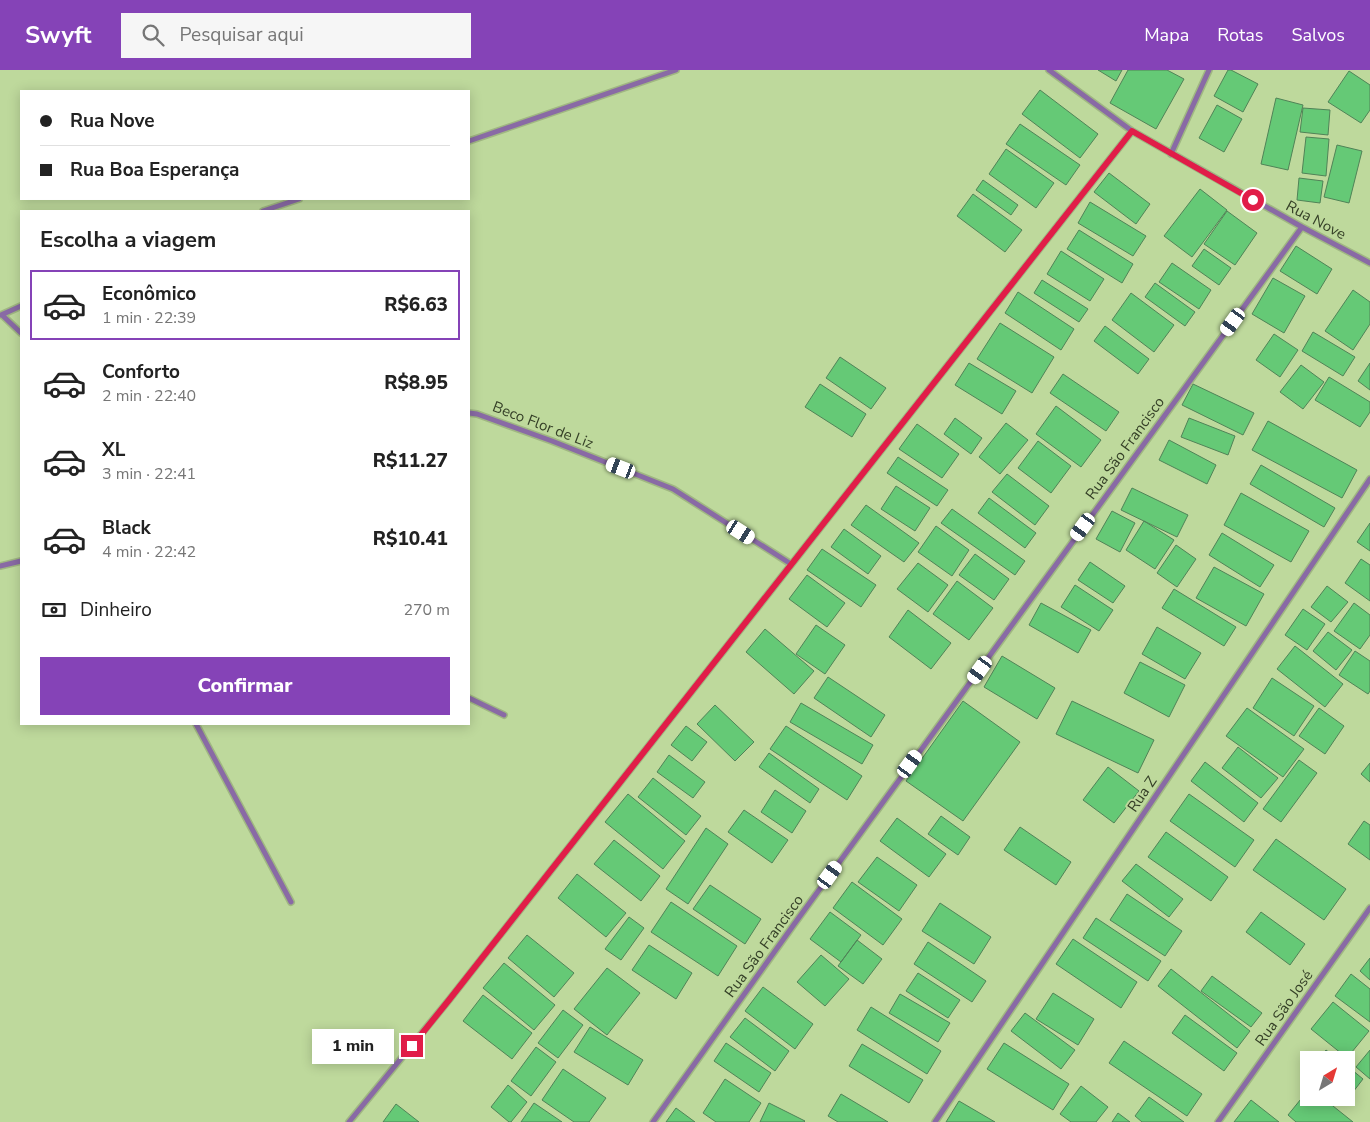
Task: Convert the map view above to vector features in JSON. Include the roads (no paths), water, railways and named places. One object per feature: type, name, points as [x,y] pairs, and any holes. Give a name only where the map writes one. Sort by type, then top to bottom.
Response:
[{"type":"street","points":[[470,141],[676,70]]},
{"type":"street","name":"Rua Nove","points":[[1049,70],[1132,131],[1370,263]]},
{"type":"street","points":[[1171,154],[1209,70]]},
{"type":"street","points":[[349,1122],[449,1000],[1132,131]]},
{"type":"street","points":[[266,210],[296,200]]},
{"type":"street","name":"Rua São Francisco","points":[[653,1122],[801,914],[1302,227]]},
{"type":"street","points":[[20,306],[1,316],[20,332]]},
{"type":"street","name":"Beco Flor de Liz","points":[[470,413],[552,440],[674,489],[791,564]]},
{"type":"street","name":"Rua Z","points":[[935,1122],[1370,479]]},
{"type":"street","points":[[0,566],[20,561]]},
{"type":"street","points":[[470,698],[504,715]]},
{"type":"street","points":[[197,725],[291,902]]},
{"type":"street","name":"Rua São José","points":[[1218,1122],[1370,908]]}]
